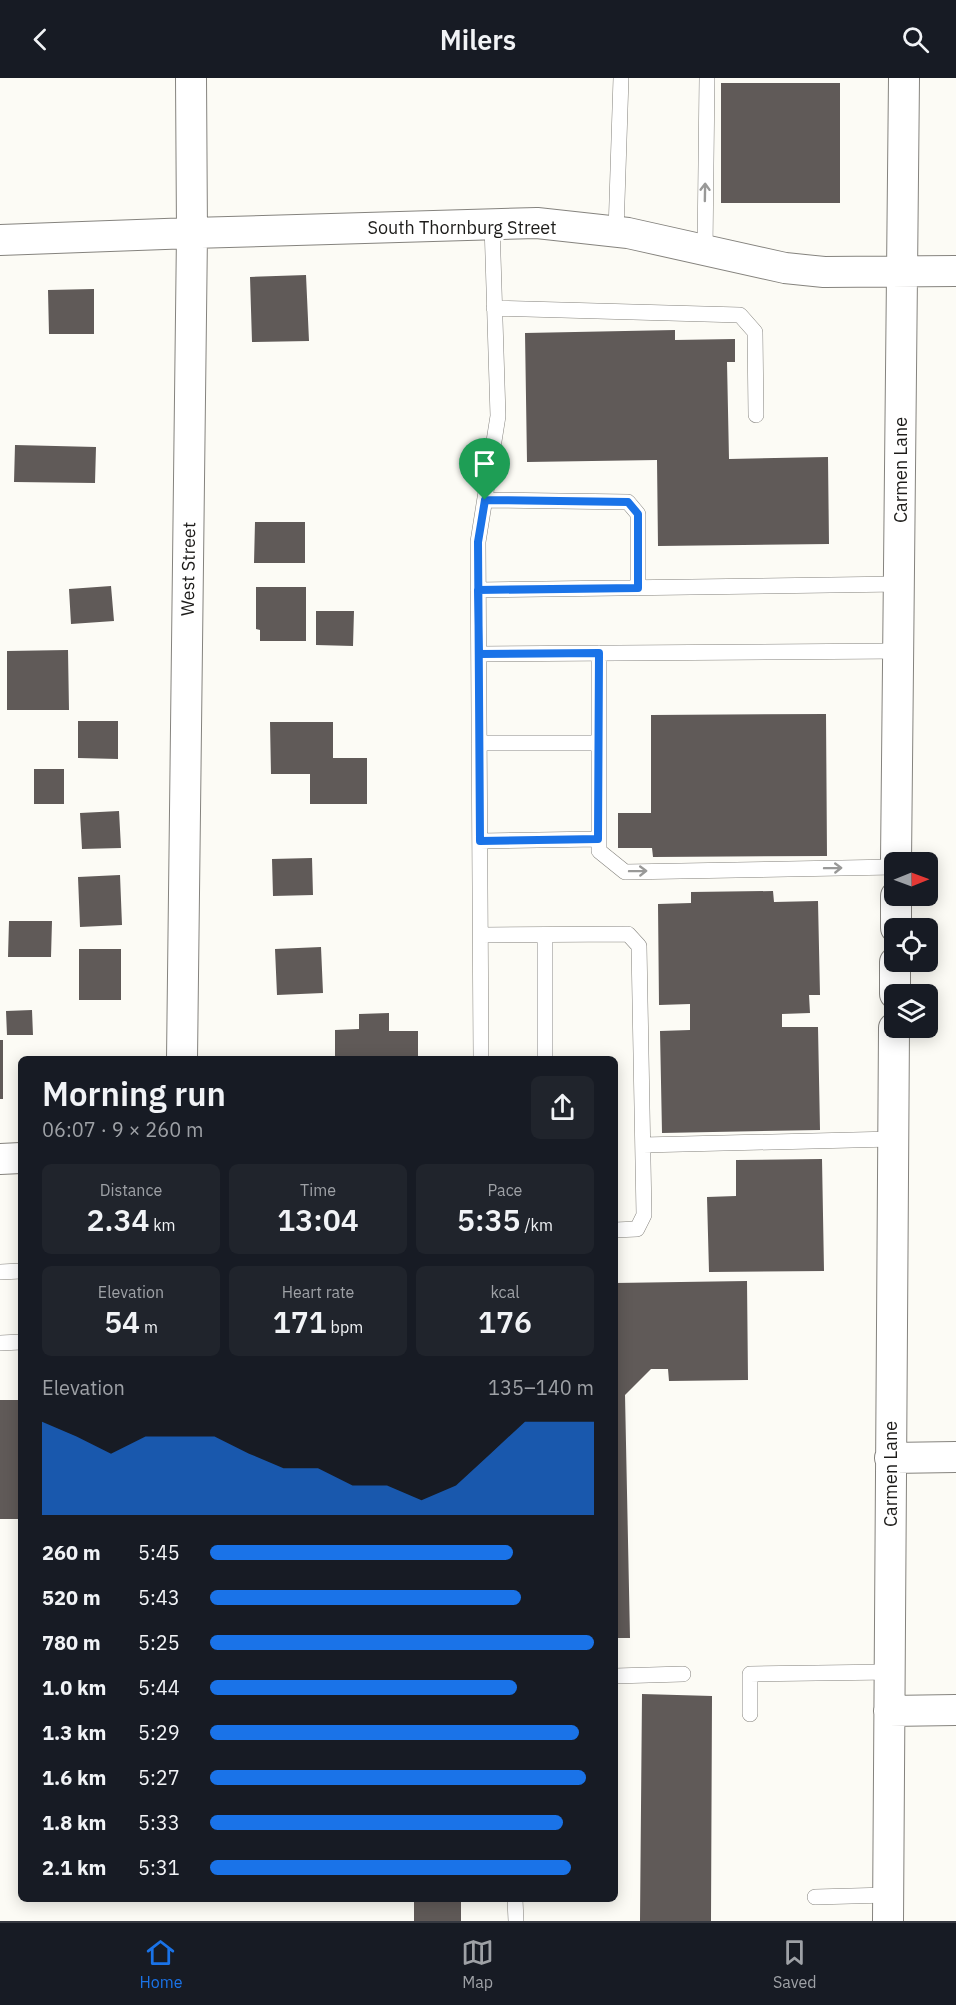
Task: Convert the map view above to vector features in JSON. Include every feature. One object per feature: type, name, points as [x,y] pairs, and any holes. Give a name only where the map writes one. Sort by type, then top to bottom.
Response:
[{"type":"street","name":"West Street","points":[[182,1056],[192,232],[191,78]]},
{"type":"street","name":"Carmen Lane","points":[[896,852],[904,78]]},
{"type":"street","name":"South Thornburg Street","points":[[0,240],[192,232],[537,223],[616,232],[785,268],[824,272],[956,271]]},
{"type":"street","name":"Carmen Lane","points":[[888,1908],[894,1038]]},
{"type":"street","points":[[0,1159],[18,1158]]},
{"type":"street","points":[[890,1458],[956,1456]]},
{"type":"street","points":[[889,1711],[956,1710]]},
{"type":"lane","points":[[616,232],[621,78]]},
{"type":"lane","points":[[705,250],[707,78]]},
{"type":"lane","points":[[481,1056],[478,542],[498,416],[492,224]]},
{"type":"lane","points":[[494,308],[740,315],[755,332],[756,415]]},
{"type":"lane","points":[[485,500],[628,502],[638,514],[638,588]]},
{"type":"lane","points":[[478,590],[899,584]]},
{"type":"lane","points":[[479,654],[898,651]]},
{"type":"lane","points":[[599,653],[599,851],[625,872],[884,867]]},
{"type":"lane","points":[[479,743],[598,743]]},
{"type":"lane","points":[[480,841],[598,839]]},
{"type":"lane","points":[[481,936],[628,934],[639,945],[644,1215],[637,1229],[618,1230]]},
{"type":"lane","points":[[545,935],[546,1056]]},
{"type":"lane","points":[[643,1145],[893,1139]]},
{"type":"lane","points":[[0,1272],[18,1271]]},
{"type":"lane","points":[[0,1342],[18,1342]]},
{"type":"lane","points":[[750,1714],[750,1674],[890,1672]]},
{"type":"lane","points":[[618,1676],[684,1674]]},
{"type":"lane","points":[[815,1897],[888,1908]]},
{"type":"lane","points":[[515,1902],[516,1921]]},
{"type":"building","points":[[721,83],[840,83],[840,203],[721,203]]},
{"type":"building","points":[[306,275],[309,341],[252,342],[250,277]]},
{"type":"building","points":[[94,289],[94,334],[49,334],[48,290]]},
{"type":"building","points":[[675,330],[675,340],[735,339],[735,362],[727,362],[729,459],[828,457],[829,544],[658,546],[657,460],[527,462],[525,333]]},
{"type":"building","points":[[15,445],[96,447],[95,483],[14,482]]},
{"type":"building","points":[[255,522],[305,522],[305,563],[254,563]]},
{"type":"building","points":[[111,586],[114,621],[71,624],[69,589]]},
{"type":"building","points":[[256,587],[306,587],[306,641],[260,641],[260,630],[256,629]]},
{"type":"building","points":[[316,611],[354,611],[353,646],[316,645]]},
{"type":"building","points":[[68,650],[69,710],[7,710],[7,651]]},
{"type":"building","points":[[826,714],[827,856],[653,857],[652,848],[618,848],[618,813],[651,813],[651,715]]},
{"type":"building","points":[[78,721],[118,721],[118,759],[78,758]]},
{"type":"building","points":[[270,722],[333,722],[333,758],[367,758],[367,804],[310,804],[310,774],[271,774]]},
{"type":"building","points":[[34,769],[64,769],[64,804],[34,804]]},
{"type":"building","points":[[119,811],[121,848],[82,849],[80,813]]},
{"type":"building","points":[[312,858],[313,895],[273,896],[272,859]]},
{"type":"building","points":[[120,875],[122,925],[80,927],[78,877]]},
{"type":"building","points":[[773,891],[774,902],[818,901],[820,995],[809,995],[810,1013],[782,1014],[782,1027],[818,1027],[820,1130],[662,1133],[660,1031],[690,1030],[690,1004],[659,1005],[658,904],[691,903],[691,892]]},
{"type":"building","points":[[9,921],[52,921],[51,957],[8,957]]},
{"type":"building","points":[[321,947],[323,993],[277,995],[275,949]]},
{"type":"building","points":[[79,949],[121,949],[121,1000],[79,1000]]},
{"type":"building","points":[[32,1010],[33,1035],[7,1035],[6,1011]]},
{"type":"building","points":[[389,1013],[389,1031],[418,1031],[418,1056],[335,1056],[335,1030],[359,1029],[359,1014]]},
{"type":"building","points":[[0,1040],[3,1040],[3,1099],[0,1099]]},
{"type":"building","points":[[822,1159],[824,1271],[709,1272],[707,1197],[736,1196],[736,1160]]},
{"type":"building","points":[[747,1281],[748,1380],[669,1381],[668,1369],[651,1369],[625,1395],[630,1638],[618,1638],[618,1283]]},
{"type":"building","points":[[0,1400],[18,1400],[18,1519],[0,1519]]},
{"type":"building","points":[[642,1694],[712,1696],[711,1921],[640,1921]]},
{"type":"building","points":[[414,1902],[461,1902],[461,1921],[414,1921]]},
{"type":"route","points":[[485,500],[478,542],[480,841],[598,839],[599,653],[479,654],[478,590],[638,588],[638,514],[628,502],[485,500]]}]
